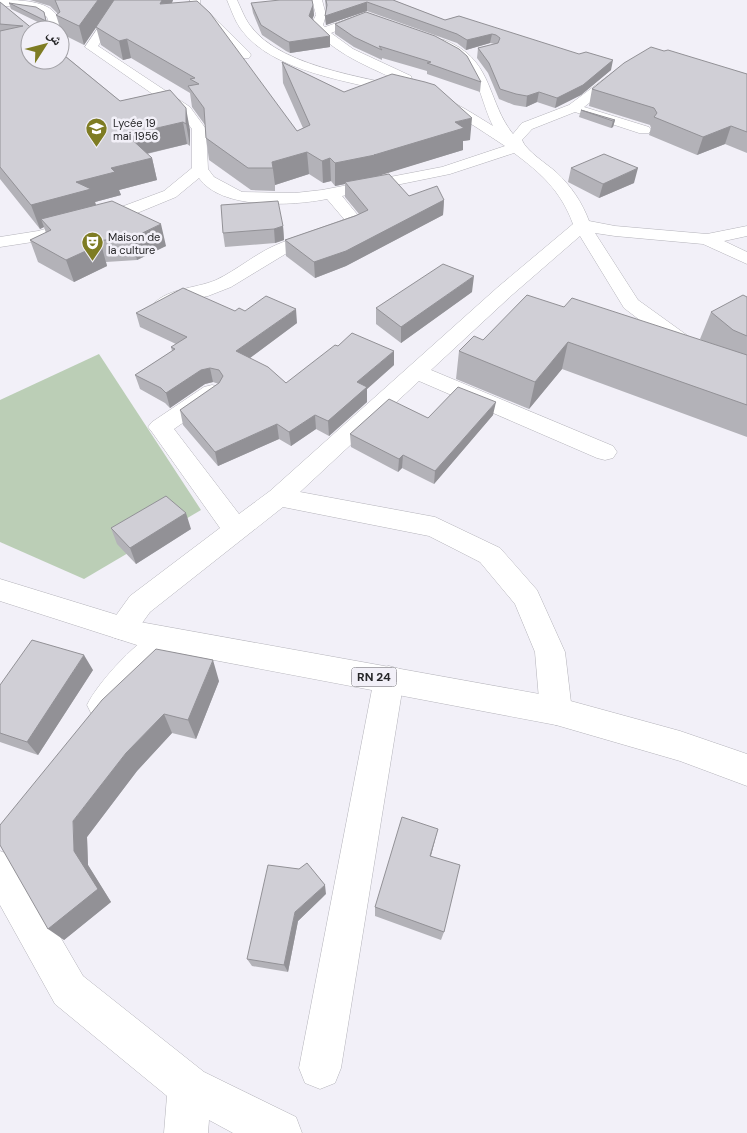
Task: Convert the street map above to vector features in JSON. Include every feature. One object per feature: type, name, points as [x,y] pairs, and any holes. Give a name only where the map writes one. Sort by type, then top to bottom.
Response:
[{"type":"street","points":[[122,0],[86,45],[185,110],[198,129],[200,169],[208,180],[239,198]]},
{"type":"street","points":[[195,0],[195,6],[212,20],[245,55]]},
{"type":"street","points":[[232,0],[246,28],[266,46],[280,55],[315,68],[431,98],[455,109],[517,146],[539,163],[574,202],[582,225],[631,304],[712,364],[747,377]]},
{"type":"street","points":[[317,0],[322,15],[317,25],[323,32],[349,52],[416,84],[431,98]]},
{"type":"street","points":[[0,2],[34,6],[47,11],[54,20]]},
{"type":"street","points":[[361,4],[366,8],[361,14],[384,22]]},
{"type":"street","points":[[323,32],[366,16]]},
{"type":"street","points":[[426,38],[452,47],[472,62],[483,80],[500,127],[517,146]]},
{"type":"street","points":[[464,56],[480,52]]},
{"type":"street","points":[[517,146],[516,140],[527,126],[574,108],[587,100],[615,75],[632,66]]},
{"type":"street","points":[[574,108],[644,130]]},
{"type":"street","points":[[170,194],[206,192],[239,198],[294,198],[331,194],[445,171],[517,146]]},
{"type":"street","points":[[0,242],[39,236],[120,214],[170,194],[200,169]]},
{"type":"street","points":[[156,310],[177,297],[201,292],[224,283],[281,249],[349,225],[353,219],[331,194]]},
{"type":"street","points":[[582,225],[615,231],[707,239],[747,231]]},
{"type":"street","points":[[122,628],[140,604],[279,497],[416,372],[582,225]]},
{"type":"street","points":[[707,239],[747,259]]},
{"type":"street","points":[[416,372],[605,452]]},
{"type":"street","points":[[213,391],[160,427],[236,530]]},
{"type":"street","points":[[279,497],[435,527],[490,555],[527,598],[550,652],[556,711]]},
{"type":"street","name":"RN 24","points":[[0,590],[122,628],[165,639],[556,711],[680,746],[747,770]]},
{"type":"street","points":[[82,731],[132,670],[165,639]]},
{"type":"street","points":[[320,1068],[389,680]]},
{"type":"street","points":[[0,869],[69,990],[189,1087],[280,1133]]},
{"type":"street","points":[[186,1133],[189,1087]]},
{"type":"green space","points":[[99,354],[201,510],[84,579],[0,542],[0,400]]},
{"type":"building","points":[[55,0],[98,0],[79,26],[70,20],[56,15],[60,12]]},
{"type":"building","points":[[114,0],[162,0],[160,4],[197,1],[210,13],[297,131],[310,125],[282,62],[344,92],[392,74],[425,82],[435,85],[472,118],[455,122],[464,128],[375,155],[335,163],[330,158],[322,161],[307,152],[272,162],[273,168],[248,168],[206,138],[204,108],[188,86],[199,84],[190,79],[195,78],[127,39],[119,41],[96,27]]},
{"type":"building","points":[[280,0],[312,0],[313,5],[309,16],[330,36],[289,42],[261,25],[251,3]]},
{"type":"building","points":[[326,0],[393,0],[445,20],[459,16],[579,54],[586,52],[613,60],[583,85],[557,98],[539,92],[527,96],[516,94],[500,89],[489,63],[478,48],[498,43],[500,38],[496,35],[492,34],[467,40],[457,34],[367,2],[325,16]]},
{"type":"building","name":"Lycée 19 mai 1956","points":[[0,2],[22,20],[20,20],[20,26],[0,24]]},
{"type":"building","points":[[9,3],[36,7],[44,12],[46,20]]},
{"type":"building","points":[[366,12],[435,36],[459,49],[467,56],[481,82],[427,63],[431,62],[379,46],[382,50],[354,37],[335,24]]},
{"type":"building","name":"Lycée 19 mai 1956","points":[[20,27],[20,70],[70,70],[70,60],[120,101],[170,90],[186,108],[186,124],[183,122],[127,135],[152,158],[111,168],[115,172],[76,182],[91,189],[31,205],[0,167],[0,31]]},
{"type":"building","points":[[651,47],[664,51],[668,50],[747,74],[747,132],[731,126],[703,137],[654,117],[657,113],[654,108],[592,89],[624,63]]},
{"type":"building","points":[[581,110],[615,120],[613,121]]},
{"type":"building","points":[[604,154],[638,168],[603,184],[571,168]]},
{"type":"building","points":[[389,174],[409,196],[437,186],[444,200],[346,251],[314,262],[285,240],[368,210],[345,182]]},
{"type":"building","points":[[112,201],[161,224],[132,238],[93,241],[101,244],[66,260],[30,240],[51,230],[41,219]]},
{"type":"building","points":[[278,201],[283,226],[274,229],[223,233],[221,205]]},
{"type":"building","points":[[443,264],[474,276],[401,327],[376,308]]},
{"type":"building","points":[[183,288],[235,311],[239,308],[245,311],[266,296],[296,309],[236,351],[268,367],[286,383],[335,345],[338,346],[352,333],[394,351],[357,382],[367,387],[328,421],[315,415],[289,432],[277,424],[215,452],[180,410],[219,383],[223,376],[219,370],[210,368],[201,370],[166,393],[161,388],[135,375],[175,349],[171,347],[187,337],[136,313]]},
{"type":"building","points":[[527,295],[564,307],[572,298],[747,355],[747,405],[568,342],[535,382],[459,351],[474,336],[483,340]]},
{"type":"building","points":[[743,295],[747,297],[747,336],[733,330],[711,312]]},
{"type":"building","points":[[458,387],[496,402],[435,471],[403,455],[399,459],[350,434],[389,399],[428,418]]},
{"type":"building","points":[[166,496],[186,513],[130,548],[111,528]]},
{"type":"building","points":[[32,640],[84,655],[27,742],[0,733],[0,685]]},
{"type":"building","points":[[156,649],[213,660],[188,720],[164,714],[126,753],[73,821],[74,851],[98,889],[48,929],[0,845],[0,825],[102,700]]},
{"type":"building","points":[[402,817],[438,829],[430,856],[460,865],[444,932],[375,907]]},
{"type":"building","points":[[307,863],[325,885],[295,912],[284,965],[247,959],[268,865],[299,869]]},
{"type":"place","name":"Lycée 19 mai 1956","points":[[97,148]]},
{"type":"place","name":"Maison de la culture","points":[[92,262]]}]
